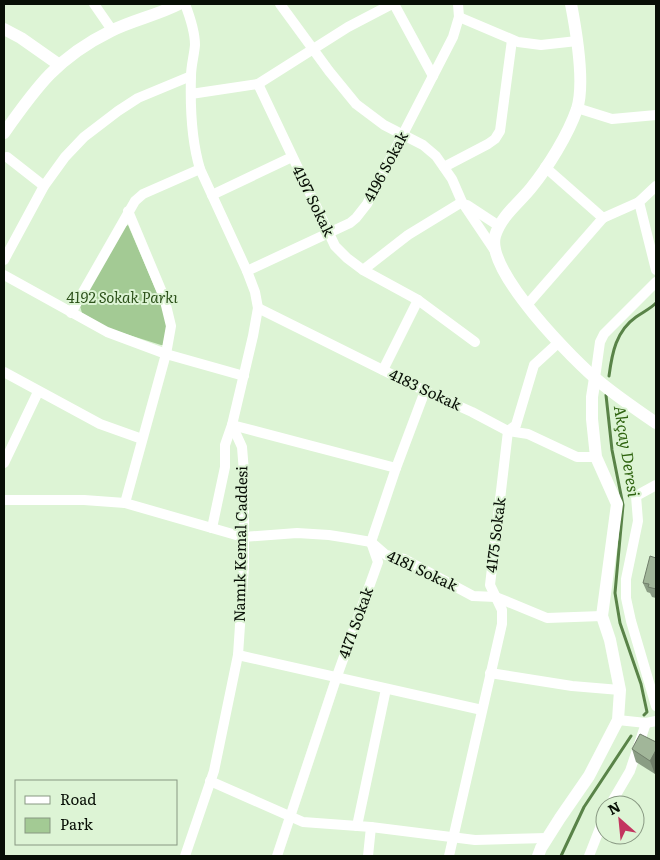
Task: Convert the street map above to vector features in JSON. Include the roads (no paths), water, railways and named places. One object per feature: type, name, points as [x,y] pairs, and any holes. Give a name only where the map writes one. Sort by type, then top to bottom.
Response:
[{"type":"street","points":[[94,4],[112,30]]},
{"type":"street","points":[[4,133],[40,84],[58,64],[112,30],[179,4]]},
{"type":"street","points":[[186,4],[193,28],[195,44],[191,76],[191,130],[200,169],[247,271],[255,292],[258,308],[244,376],[225,445],[225,466],[212,528]]},
{"type":"street","points":[[280,4],[312,49],[356,104],[384,125],[430,150],[444,167],[452,179],[462,202],[495,251],[507,278],[558,342],[595,378],[656,422]]},
{"type":"street","points":[[192,94],[258,84],[348,27],[393,4],[433,76]]},
{"type":"street","name":"4196 Sokak","points":[[247,271],[350,223],[368,204],[453,37],[458,17],[458,4]]},
{"type":"street","points":[[495,251],[494,239],[499,226],[512,208],[532,188],[563,139],[577,108],[580,87],[577,40],[571,4]]},
{"type":"street","points":[[458,17],[512,40],[540,45],[577,40]]},
{"type":"street","points":[[4,29],[21,38],[58,64]]},
{"type":"street","points":[[444,167],[488,144],[498,135],[502,125],[512,40]]},
{"type":"street","points":[[4,260],[44,186],[65,157],[84,137],[138,98],[191,76]]},
{"type":"street","name":"4197 Sokak","points":[[258,84],[335,246],[363,270],[418,300],[475,342]]},
{"type":"street","points":[[577,108],[612,119],[656,115]]},
{"type":"street","points":[[7,157],[44,186]]},
{"type":"street","points":[[212,195],[292,157]]},
{"type":"street","points":[[545,167],[603,218]]},
{"type":"street","points":[[71,313],[135,201],[143,194],[200,169]]},
{"type":"street","points":[[527,305],[603,218],[639,202],[656,186]]},
{"type":"street","points":[[462,202],[499,226]]},
{"type":"street","points":[[363,270],[408,235],[462,202]]},
{"type":"street","points":[[639,202],[656,270]]},
{"type":"street","points":[[125,503],[166,354],[171,326],[164,297],[128,212]]},
{"type":"street","points":[[4,274],[107,332],[166,354],[244,376]]},
{"type":"street","points":[[538,856],[547,838],[589,776],[618,720],[620,690],[610,640],[602,616],[617,504],[596,457],[592,404],[600,342],[604,334],[656,282]]},
{"type":"street","points":[[383,370],[418,300]]},
{"type":"street","name":"4183 Sokak","points":[[258,308],[508,431],[528,434],[577,457],[596,457]]},
{"type":"street","name":"4175 Sokak","points":[[449,856],[502,624],[502,610],[490,585],[508,431],[516,425],[534,365],[558,342]]},
{"type":"street","points":[[4,372],[100,424],[142,439]]},
{"type":"street","points":[[371,542],[425,391]]},
{"type":"street","points":[[4,463],[38,392]]},
{"type":"street","points":[[232,424],[396,468]]},
{"type":"street","name":"Namık Kemal Caddesi","points":[[185,856],[210,781],[238,655],[244,566],[244,472],[242,447],[232,424]]},
{"type":"street","points":[[656,485],[636,496],[638,521],[628,570],[626,598],[656,706]]},
{"type":"street","name":"4181 Sokak","points":[[4,500],[84,500],[125,503],[243,537],[297,533],[329,535],[371,542],[386,555],[404,559],[473,596],[496,597],[547,618],[602,616]]},
{"type":"street","name":"4171 Sokak","points":[[277,856],[336,676],[378,562],[371,542]]},
{"type":"street","points":[[238,655],[482,710]]},
{"type":"street","points":[[490,673],[572,686],[620,690]]},
{"type":"street","points":[[357,826],[386,689]]},
{"type":"street","points":[[616,795],[630,771],[651,722],[618,720]]},
{"type":"street","points":[[210,781],[303,822],[370,827],[475,840],[547,838]]},
{"type":"street","points":[[368,856],[370,827]]},
{"type":"street","points":[[589,856],[595,841]]},
{"type":"waterway","name":"Akçay Deresi","points":[[609,376],[619,336],[629,323],[656,303]]},
{"type":"waterway","name":"Akçay Deresi","points":[[606,395],[612,450],[623,505],[615,593],[620,623],[641,684],[647,712],[644,715]]},
{"type":"waterway","name":"Akçay Deresi","points":[[561,856],[584,807],[631,736]]},
{"type":"park label","name":"4192 Sokak Parkı","points":[[122,298]]}]
